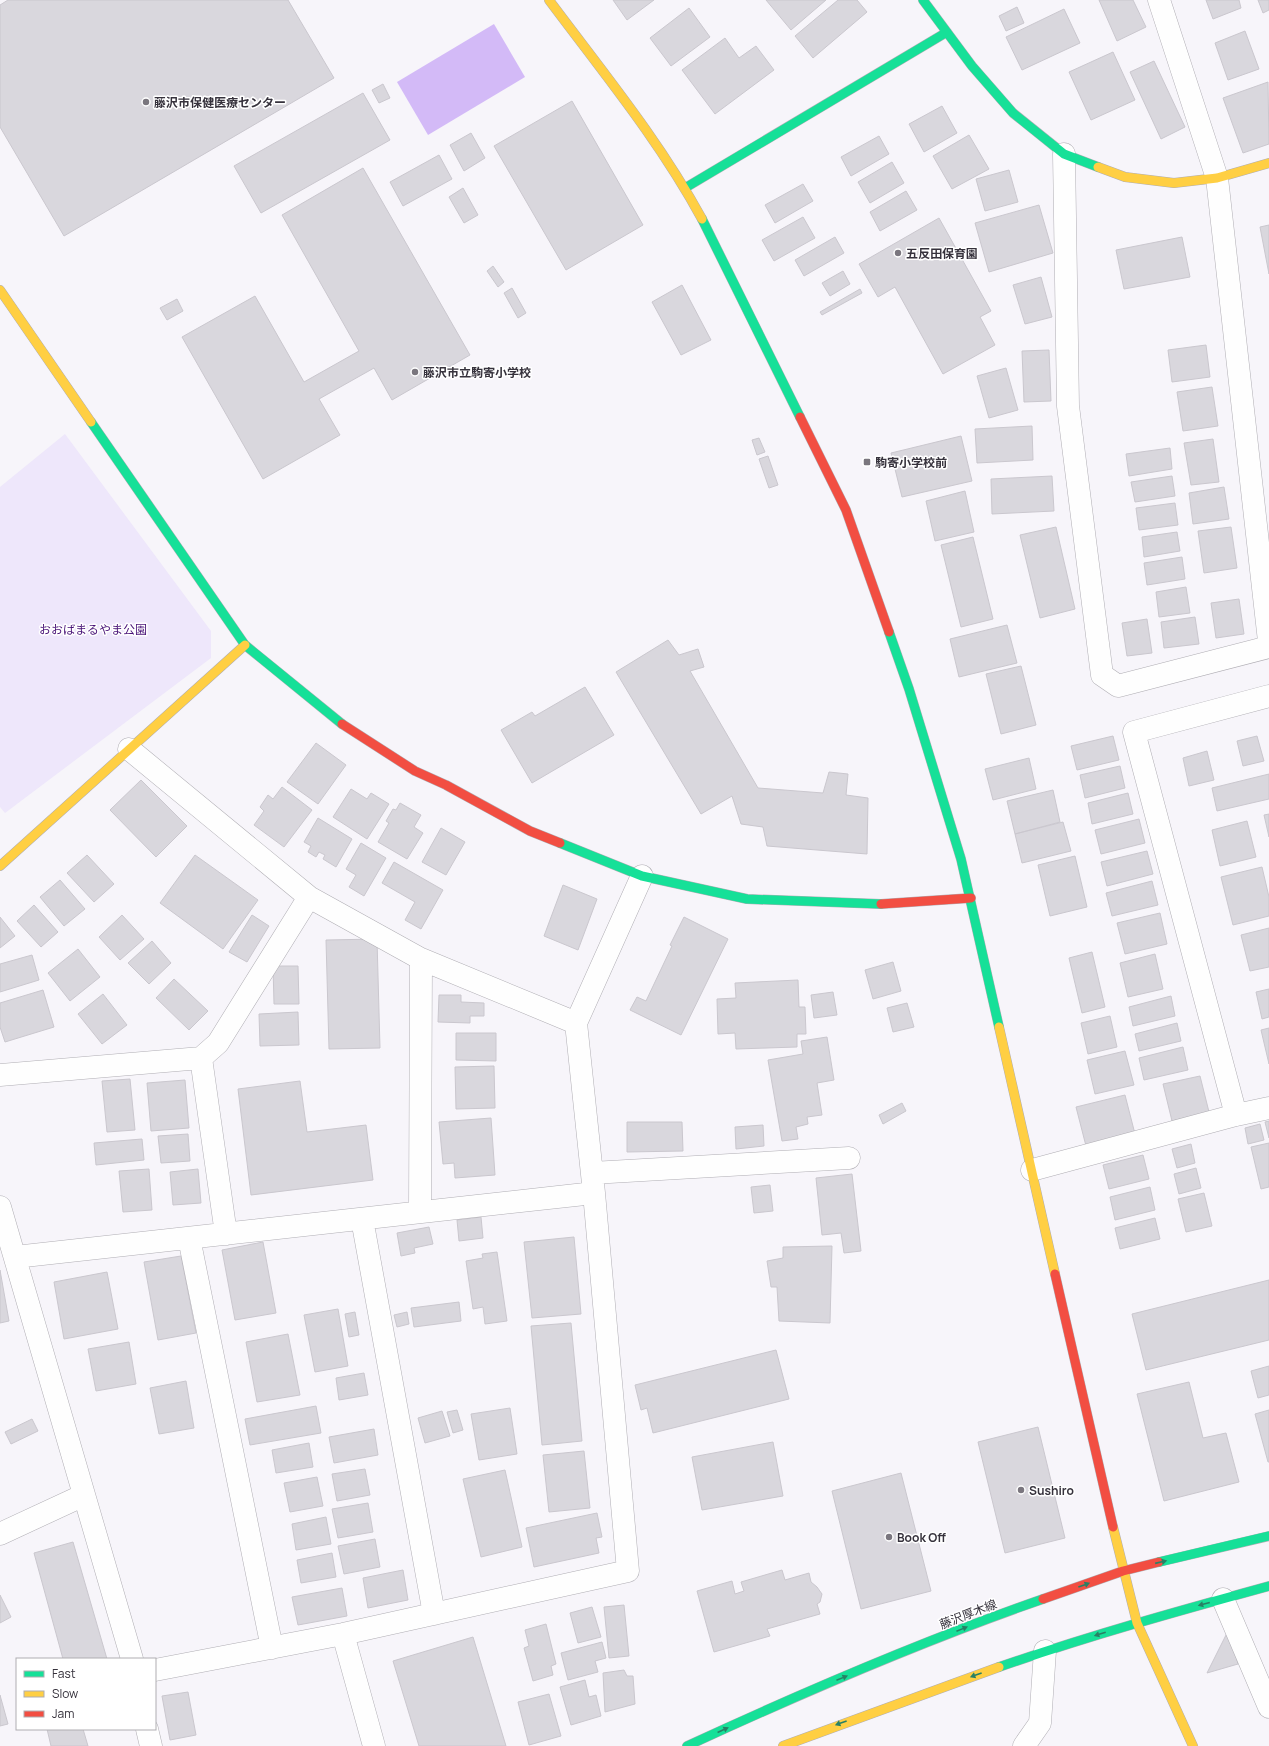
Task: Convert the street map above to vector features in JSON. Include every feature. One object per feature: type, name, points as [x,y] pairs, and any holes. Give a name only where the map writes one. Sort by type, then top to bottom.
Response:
[{"type":"street","points":[[549,0],[657,144],[685,188],[712,238],[846,510],[909,688],[961,859],[1123,1571],[1137,1622],[1193,1746]]},
{"type":"street","points":[[923,0],[972,66],[1012,113],[1064,154],[1125,177],[1174,183],[1217,178],[1269,163]]},
{"type":"street","points":[[1159,0],[1217,178],[1269,642]]},
{"type":"street","points":[[685,188],[947,32]]},
{"type":"street","points":[[1064,154],[1068,406],[1102,674],[1118,686],[1269,647]]},
{"type":"street","points":[[0,290],[245,645],[348,728],[415,771],[446,785],[530,831],[642,876],[747,899],[894,904],[971,898]]},
{"type":"street","points":[[0,866],[245,645]]},
{"type":"street","points":[[1236,1115],[1134,732],[1269,696]]},
{"type":"street","points":[[129,749],[309,897],[421,959],[576,1023]]},
{"type":"street","points":[[156,1670],[343,1634],[628,1571],[593,1183],[576,1023],[642,876]]},
{"type":"street","points":[[0,1075],[201,1058],[218,1043],[309,897]]},
{"type":"street","points":[[420,1212],[421,959]]},
{"type":"street","points":[[201,1058],[226,1234]]},
{"type":"street","points":[[1032,1170],[1236,1115],[1269,1108]]},
{"type":"street","points":[[15,1257],[420,1212],[593,1183],[849,1158]]},
{"type":"street","points":[[0,1206],[132,1658]]},
{"type":"street","points":[[362,1219],[434,1614]]},
{"type":"street","points":[[189,1238],[272,1648]]},
{"type":"street","points":[[0,1534],[84,1495]]},
{"type":"street","name":"藤沢厚木線","points":[[687,1746],[794,1697],[971,1625],[1123,1571],[1269,1536]]},
{"type":"street","points":[[783,1746],[804,1737],[1045,1651],[1137,1622],[1269,1586]]},
{"type":"street","points":[[1223,1599],[1269,1707]]},
{"type":"street","points":[[343,1634],[374,1746]]},
{"type":"street","points":[[1024,1746],[1040,1723],[1045,1651]]},
{"type":"street","points":[[147,1730],[151,1746]]},
{"type":"green space","name":"おおばまるやま公園","points":[[65,434],[211,631],[211,658],[5,813],[0,807],[0,487]]},
{"type":"shaded area","points":[[494,24],[525,77],[428,135],[397,82]]},
{"type":"building","name":"藤沢市保健医療センター","points":[[8,0],[288,0],[334,78],[64,236],[0,127],[0,5]]},
{"type":"building","points":[[613,0],[654,0],[627,20]]},
{"type":"building","points":[[766,0],[826,0],[791,30]]},
{"type":"building","points":[[838,0],[857,0],[867,12],[813,58],[795,36]]},
{"type":"building","points":[[1099,0],[1133,0],[1146,27],[1117,41]]},
{"type":"building","points":[[1206,0],[1239,0],[1241,8],[1213,19]]},
{"type":"building","points":[[1258,0],[1269,0],[1269,10],[1263,13]]},
{"type":"building","points":[[1017,7],[1024,23],[1006,31],[999,16]]},
{"type":"building","points":[[689,8],[710,37],[671,66],[650,38]]},
{"type":"building","points":[[1064,9],[1080,43],[1022,70],[1006,37]]},
{"type":"building","points":[[1245,31],[1259,69],[1228,80],[1215,43]]},
{"type":"building","points":[[725,38],[739,58],[756,46],[774,70],[715,114],[682,70]]},
{"type":"building","points":[[1113,52],[1135,100],[1091,120],[1069,72]]},
{"type":"building","points":[[1154,61],[1185,127],[1161,139],[1130,72]]},
{"type":"building","points":[[1268,82],[1269,144],[1243,153],[1223,98]]},
{"type":"building","points":[[383,84],[390,98],[379,103],[372,90]]},
{"type":"building","points":[[363,93],[390,140],[261,213],[234,166]]},
{"type":"building","points":[[572,101],[643,225],[566,270],[494,146]]},
{"type":"building","points":[[942,106],[957,133],[924,152],[909,124]]},
{"type":"building","points":[[471,133],[485,158],[464,171],[450,145]]},
{"type":"building","points":[[969,135],[989,169],[952,189],[933,156]]},
{"type":"building","points":[[879,136],[889,154],[851,176],[841,157]]},
{"type":"building","points":[[439,155],[452,179],[403,206],[390,182]]},
{"type":"building","points":[[892,162],[904,183],[870,203],[858,182]]},
{"type":"building","points":[[363,168],[470,355],[392,400],[374,368],[319,399],[340,435],[263,479],[182,337],[255,296],[304,382],[359,351],[282,215]]},
{"type":"building","points":[[1009,170],[1018,202],[985,211],[976,179]]},
{"type":"building","points":[[803,184],[813,201],[775,223],[765,205]]},
{"type":"building","points":[[463,188],[478,215],[464,223],[449,197]]},
{"type":"building","points":[[906,191],[917,210],[880,231],[870,212]]},
{"type":"building","points":[[1039,205],[1053,253],[989,272],[975,223]]},
{"type":"building","points":[[803,217],[815,238],[774,261],[762,240]]},
{"type":"building","points":[[939,218],[991,311],[980,317],[995,345],[943,374],[895,287],[878,297],[859,264]]},
{"type":"building","points":[[1269,225],[1269,274],[1260,227]]},
{"type":"building","points":[[835,237],[844,253],[804,276],[795,260]]},
{"type":"building","points":[[1182,237],[1190,277],[1124,289],[1116,250]]},
{"type":"building","points":[[493,266],[504,282],[498,287],[487,271]]},
{"type":"building","points":[[843,271],[850,284],[830,296],[822,283]]},
{"type":"building","points":[[1041,277],[1052,317],[1025,324],[1013,285]]},
{"type":"building","points":[[682,285],[711,340],[681,355],[652,302]]},
{"type":"building","points":[[512,288],[526,313],[518,318],[504,293]]},
{"type":"building","points":[[860,289],[862,293],[822,315],[820,312]]},
{"type":"building","points":[[177,299],[183,311],[167,320],[160,308]]},
{"type":"building","points":[[1206,345],[1210,377],[1172,382],[1168,350]]},
{"type":"building","points":[[1049,350],[1051,401],[1024,402],[1022,351]]},
{"type":"building","points":[[1006,368],[1018,410],[989,418],[977,376]]},
{"type":"building","points":[[1212,387],[1218,426],[1183,431],[1177,392]]},
{"type":"building","points":[[1032,426],[1033,460],[977,463],[975,429]]},
{"type":"building","points":[[961,436],[972,481],[902,497],[891,453]]},
{"type":"building","points":[[759,438],[765,452],[757,455],[752,440]]},
{"type":"building","points":[[1213,439],[1219,482],[1191,485],[1184,443]]},
{"type":"building","points":[[1170,448],[1172,469],[1129,476],[1126,454]]},
{"type":"building","points":[[768,456],[778,485],[769,488],[759,459]]},
{"type":"building","points":[[1052,476],[1054,511],[992,514],[991,479]]},
{"type":"building","points":[[1172,476],[1175,496],[1135,502],[1131,482]]},
{"type":"building","points":[[1224,487],[1229,519],[1193,524],[1189,493]]},
{"type":"building","points":[[965,491],[974,532],[935,541],[926,501]]},
{"type":"building","points":[[1175,503],[1178,525],[1139,530],[1136,508]]},
{"type":"building","points":[[1056,527],[1075,609],[1040,618],[1020,535]]},
{"type":"building","points":[[1231,527],[1237,568],[1204,573],[1198,531]]},
{"type":"building","points":[[1177,532],[1180,551],[1144,557],[1142,537]]},
{"type":"building","points":[[973,537],[993,619],[961,627],[941,545]]},
{"type":"building","points":[[1182,557],[1185,579],[1147,585],[1144,563]]},
{"type":"building","points":[[1186,587],[1190,613],[1159,617],[1156,592]]},
{"type":"building","points":[[1239,599],[1244,634],[1216,638],[1211,603]]},
{"type":"building","points":[[1195,617],[1199,644],[1164,648],[1161,622]]},
{"type":"building","points":[[1147,619],[1152,653],[1127,656],[1122,623]]},
{"type":"building","points":[[1007,625],[1017,663],[959,677],[950,639]]},
{"type":"building","points":[[668,640],[679,655],[698,649],[704,667],[690,671],[758,788],[823,793],[829,772],[848,774],[846,795],[868,798],[867,854],[767,846],[763,827],[741,824],[732,796],[701,814],[616,672]]},
{"type":"building","points":[[1021,666],[1036,725],[1001,734],[986,674]]},
{"type":"building","points":[[585,687],[614,735],[532,783],[501,730],[532,712],[535,716]]},
{"type":"building","points":[[1113,736],[1119,760],[1077,770],[1071,746]]},
{"type":"building","points":[[1257,736],[1264,761],[1243,766],[1237,741]]},
{"type":"building","points":[[316,743],[346,765],[318,804],[287,782]]},
{"type":"building","points":[[1207,751],[1214,780],[1189,786],[1183,758]]},
{"type":"building","points":[[1029,758],[1036,789],[993,800],[985,769]]},
{"type":"building","points":[[1120,766],[1125,788],[1085,798],[1080,775]]},
{"type":"building","points":[[1269,774],[1269,799],[1217,811],[1212,788]]},
{"type":"building","points":[[141,780],[187,826],[156,857],[110,810]]},
{"type":"building","points":[[282,787],[312,810],[284,847],[254,825],[264,811],[260,807],[268,795],[273,799]]},
{"type":"building","points":[[351,789],[367,799],[371,793],[389,804],[367,839],[333,817]]},
{"type":"building","points":[[1053,790],[1060,822],[1015,834],[1007,801]]},
{"type":"building","points":[[1128,793],[1133,814],[1092,824],[1088,803]]},
{"type":"building","points":[[400,803],[421,815],[414,827],[423,833],[407,859],[378,842],[389,823],[386,821],[393,809],[396,810]]},
{"type":"building","points":[[1269,814],[1269,837],[1264,815]]},
{"type":"building","points":[[318,818],[352,839],[336,867],[323,859],[325,855],[319,852],[316,857],[308,852],[311,846],[304,842]]},
{"type":"building","points":[[1139,819],[1145,843],[1101,854],[1095,830]]},
{"type":"building","points":[[1247,821],[1256,857],[1220,866],[1212,830]]},
{"type":"building","points":[[1063,822],[1071,851],[1022,863],[1015,834]]},
{"type":"building","points":[[441,828],[465,842],[446,875],[422,862]]},
{"type":"building","points":[[361,843],[386,858],[364,896],[349,887],[356,875],[346,869]]},
{"type":"building","points":[[1147,851],[1153,874],[1107,886],[1101,862]]},
{"type":"building","points":[[87,855],[114,884],[94,902],[67,873]]},
{"type":"building","points":[[195,855],[258,900],[223,949],[160,903]]},
{"type":"building","points":[[1075,856],[1087,907],[1050,916],[1038,865]]},
{"type":"building","points":[[394,862],[443,890],[421,929],[405,920],[415,902],[382,883]]},
{"type":"building","points":[[1262,867],[1269,897],[1269,916],[1233,925],[1221,877]]},
{"type":"building","points":[[60,880],[85,909],[64,926],[40,897]]},
{"type":"building","points":[[1152,881],[1158,905],[1112,916],[1106,893]]},
{"type":"building","points":[[563,885],[597,899],[578,950],[544,936]]},
{"type":"building","points":[[34,905],[58,932],[41,947],[17,921]]},
{"type":"building","points":[[1160,913],[1167,944],[1125,954],[1117,923]]},
{"type":"building","points":[[122,915],[144,939],[120,960],[99,937]]},
{"type":"building","points":[[252,915],[269,926],[247,962],[229,952]]},
{"type":"building","points":[[0,917],[15,936],[0,948]]},
{"type":"building","points":[[684,917],[728,939],[681,1035],[630,1010],[637,997],[646,1001],[672,946],[670,945]]},
{"type":"building","points":[[1269,928],[1269,967],[1250,971],[1241,935]]},
{"type":"building","points":[[377,939],[380,1048],[329,1049],[326,940]]},
{"type":"building","points":[[152,941],[171,963],[149,984],[128,963]]},
{"type":"building","points":[[78,949],[100,977],[70,1001],[48,973]]},
{"type":"building","points":[[1092,952],[1105,1007],[1082,1013],[1069,958]]},
{"type":"building","points":[[1155,954],[1163,989],[1128,997],[1120,963]]},
{"type":"building","points":[[32,955],[39,980],[0,992],[0,964]]},
{"type":"building","points":[[893,962],[901,991],[873,999],[865,970]]},
{"type":"building","points":[[273,966],[298,966],[299,1004],[274,1004]]},
{"type":"building","points":[[174,979],[208,1011],[189,1030],[156,998]]},
{"type":"building","points":[[798,980],[799,1007],[805,1007],[806,1034],[797,1034],[797,1047],[736,1049],[735,1033],[718,1034],[717,999],[736,998],[735,983]]},
{"type":"building","points":[[1269,989],[1269,1017],[1262,1019],[1256,992]]},
{"type":"building","points":[[43,990],[54,1027],[5,1042],[0,1027],[0,1003]]},
{"type":"building","points":[[833,992],[837,1015],[814,1018],[811,995]]},
{"type":"building","points":[[103,994],[127,1025],[102,1044],[78,1014]]},
{"type":"building","points":[[439,995],[461,995],[461,1002],[484,1003],[484,1016],[470,1016],[470,1023],[438,1022]]},
{"type":"building","points":[[1171,996],[1175,1016],[1133,1026],[1129,1007]]},
{"type":"building","points":[[907,1003],[914,1027],[893,1032],[887,1008]]},
{"type":"building","points":[[298,1012],[299,1045],[260,1046],[259,1014]]},
{"type":"building","points":[[1110,1016],[1117,1047],[1088,1054],[1081,1023]]},
{"type":"building","points":[[1177,1023],[1181,1041],[1139,1051],[1135,1034]]},
{"type":"building","points":[[1269,1028],[1269,1064],[1261,1030]]},
{"type":"building","points":[[456,1033],[496,1033],[496,1061],[456,1060]]},
{"type":"building","points":[[827,1037],[834,1080],[817,1083],[822,1115],[807,1117],[808,1124],[796,1127],[798,1139],[782,1141],[768,1060],[803,1054],[801,1041]]},
{"type":"building","points":[[1183,1047],[1188,1070],[1144,1080],[1139,1058]]},
{"type":"building","points":[[1125,1051],[1134,1085],[1095,1094],[1087,1060]]},
{"type":"building","points":[[494,1066],[495,1108],[456,1109],[455,1067]]},
{"type":"building","points":[[1200,1076],[1209,1112],[1172,1121],[1163,1084]]},
{"type":"building","points":[[130,1079],[135,1130],[107,1132],[102,1081]]},
{"type":"building","points":[[185,1080],[189,1128],[151,1131],[147,1083]]},
{"type":"building","points":[[300,1081],[307,1132],[366,1125],[373,1180],[251,1195],[238,1089]]},
{"type":"building","points":[[1125,1095],[1135,1134],[1086,1146],[1076,1107]]},
{"type":"building","points":[[902,1103],[906,1111],[883,1124],[879,1115]]},
{"type":"building","points":[[491,1118],[495,1175],[455,1178],[454,1163],[443,1164],[439,1122]]},
{"type":"building","points":[[1269,1121],[1269,1138],[1265,1122]]},
{"type":"building","points":[[627,1122],[682,1122],[683,1151],[627,1152]]},
{"type":"building","points":[[1260,1124],[1264,1140],[1248,1144],[1245,1128]]},
{"type":"building","points":[[763,1125],[764,1146],[736,1149],[735,1127]]},
{"type":"building","points":[[188,1134],[190,1161],[161,1163],[158,1136]]},
{"type":"building","points":[[142,1139],[144,1160],[96,1165],[94,1143]]},
{"type":"building","points":[[1269,1143],[1269,1187],[1261,1189],[1251,1147]]},
{"type":"building","points":[[1191,1144],[1195,1163],[1177,1168],[1172,1149]]},
{"type":"building","points":[[1143,1155],[1149,1179],[1109,1189],[1103,1165]]},
{"type":"building","points":[[1196,1168],[1201,1188],[1179,1194],[1174,1174]]},
{"type":"building","points":[[149,1169],[152,1210],[123,1212],[119,1171]]},
{"type":"building","points":[[198,1169],[201,1203],[173,1205],[170,1172]]},
{"type":"building","points":[[852,1174],[861,1251],[844,1253],[841,1233],[822,1235],[816,1178]]},
{"type":"building","points":[[770,1185],[773,1211],[754,1213],[751,1187]]},
{"type":"building","points":[[1150,1187],[1155,1210],[1115,1220],[1110,1197]]},
{"type":"building","points":[[1204,1193],[1212,1226],[1186,1232],[1178,1199]]},
{"type":"building","points":[[481,1217],[483,1238],[459,1241],[457,1220]]},
{"type":"building","points":[[1155,1218],[1160,1239],[1120,1249],[1115,1228]]},
{"type":"building","points":[[429,1227],[433,1244],[414,1248],[415,1253],[401,1256],[397,1233]]},
{"type":"building","points":[[574,1237],[581,1314],[532,1318],[524,1242]]},
{"type":"building","points":[[263,1242],[276,1313],[235,1320],[222,1250]]},
{"type":"building","points":[[832,1246],[830,1323],[779,1321],[777,1287],[771,1287],[767,1261],[783,1258],[783,1247]]},
{"type":"building","points":[[497,1252],[507,1321],[485,1324],[483,1307],[473,1309],[466,1261],[483,1258],[482,1254]]},
{"type":"building","points":[[181,1256],[196,1333],[158,1340],[144,1262]]},
{"type":"building","points":[[0,1270],[9,1321],[0,1323]]},
{"type":"building","points":[[107,1272],[118,1329],[64,1339],[54,1282]]},
{"type":"building","points":[[1269,1280],[1269,1340],[1146,1370],[1132,1314]]},
{"type":"building","points":[[459,1302],[461,1321],[414,1327],[411,1308]]},
{"type":"building","points":[[338,1309],[348,1366],[315,1372],[304,1315]]},
{"type":"building","points":[[355,1312],[359,1335],[349,1337],[345,1314]]},
{"type":"building","points":[[407,1312],[409,1324],[397,1327],[394,1315]]},
{"type":"building","points":[[571,1323],[582,1441],[542,1445],[531,1326]]},
{"type":"building","points":[[288,1334],[300,1395],[257,1402],[246,1342]]},
{"type":"building","points":[[129,1342],[136,1384],[96,1391],[88,1349]]},
{"type":"building","points":[[776,1350],[789,1399],[653,1433],[647,1408],[641,1410],[635,1385]]},
{"type":"building","points":[[1269,1366],[1269,1395],[1258,1398],[1251,1371]]},
{"type":"building","points":[[364,1373],[368,1395],[339,1400],[336,1378]]},
{"type":"building","points":[[186,1381],[194,1428],[159,1434],[150,1388]]},
{"type":"building","points":[[1189,1382],[1203,1438],[1226,1433],[1239,1482],[1164,1501],[1137,1394]]},
{"type":"building","points":[[316,1406],[321,1433],[250,1445],[245,1419]]},
{"type":"building","points":[[510,1408],[517,1454],[479,1460],[471,1414]]},
{"type":"building","points":[[457,1410],[463,1430],[453,1433],[447,1412]]},
{"type":"building","points":[[1269,1410],[1269,1462],[1268,1462],[1255,1414]]},
{"type":"building","points":[[442,1411],[450,1436],[425,1443],[418,1418]]},
{"type":"building","points":[[32,1419],[38,1431],[11,1444],[5,1432]]},
{"type":"building","name":"Sushiro","points":[[1038,1427],[1065,1538],[1005,1553],[978,1442]]},
{"type":"building","points":[[374,1429],[378,1455],[334,1463],[329,1437]]},
{"type":"building","points":[[773,1442],[783,1496],[702,1510],[692,1457]]},
{"type":"building","points":[[309,1443],[313,1467],[276,1473],[272,1450]]},
{"type":"building","points":[[584,1451],[590,1508],[549,1512],[543,1455]]},
{"type":"building","points":[[365,1469],[370,1495],[337,1501],[332,1474]]},
{"type":"building","points":[[505,1470],[522,1547],[481,1557],[463,1479]]},
{"type":"building","points":[[901,1473],[931,1591],[861,1609],[832,1491]]},
{"type":"building","points":[[317,1477],[323,1506],[290,1512],[284,1483]]},
{"type":"building","points":[[368,1503],[373,1532],[338,1538],[332,1509]]},
{"type":"building","points":[[597,1513],[602,1537],[596,1538],[599,1553],[534,1567],[526,1528]]},
{"type":"building","points":[[326,1517],[331,1544],[296,1550],[292,1524]]},
{"type":"building","points":[[375,1539],[380,1567],[344,1574],[338,1546]]},
{"type":"building","points":[[73,1542],[107,1658],[63,1658],[34,1553]]},
{"type":"building","points":[[332,1553],[336,1577],[301,1583],[297,1560]]},
{"type":"building","points":[[403,1570],[408,1600],[368,1608],[363,1578]]},
{"type":"building","points":[[782,1570],[785,1580],[809,1573],[811,1582],[822,1594],[820,1602],[817,1604],[820,1614],[767,1629],[770,1636],[714,1652],[697,1591],[732,1581],[735,1594],[744,1591],[741,1582]]},
{"type":"building","points":[[342,1588],[347,1616],[298,1625],[292,1597]]},
{"type":"building","points":[[0,1595],[11,1617],[0,1623]]},
{"type":"building","points":[[624,1605],[629,1656],[609,1658],[604,1607]]},
{"type":"building","points":[[592,1607],[601,1637],[578,1643],[570,1613]]},
{"type":"building","points":[[546,1624],[556,1664],[551,1666],[553,1675],[533,1681],[524,1648],[529,1646],[525,1630]]},
{"type":"building","points":[[1229,1629],[1238,1664],[1207,1673]]},
{"type":"building","points":[[473,1637],[506,1746],[419,1746],[393,1661]]},
{"type":"building","points":[[602,1642],[606,1658],[595,1661],[598,1672],[568,1680],[561,1653]]},
{"type":"building","points":[[624,1670],[627,1676],[633,1676],[635,1704],[605,1712],[603,1673]]},
{"type":"building","points":[[585,1680],[589,1697],[596,1695],[601,1716],[571,1725],[560,1687]]},
{"type":"building","points":[[188,1692],[196,1735],[170,1740],[162,1696]]},
{"type":"building","points":[[549,1694],[561,1736],[529,1745],[518,1702]]},
{"type":"building","points":[[0,1695],[8,1724],[0,1726]]},
{"type":"building","points":[[47,1730],[83,1730],[88,1746],[51,1746]]},
{"type":"traffic: fast","points":[[923,0],[972,66],[1013,113],[1064,154],[1098,167]]},
{"type":"traffic: fast","points":[[685,188],[947,32]]},
{"type":"traffic: fast","points":[[702,219],[800,417]]},
{"type":"traffic: fast","points":[[91,422],[245,645],[342,724]]},
{"type":"traffic: fast","points":[[889,632],[909,689],[961,859],[999,1027]]},
{"type":"traffic: fast","points":[[560,843],[642,876],[747,899],[881,904]]},
{"type":"traffic: fast","points":[[1159,1562],[1269,1536]]},
{"type":"traffic: fast","points":[[999,1667],[1100,1634],[1269,1586]]},
{"type":"traffic: fast","points":[[687,1746],[864,1668],[953,1632],[1043,1599]]},
{"type":"traffic: slow","points":[[549,0],[649,134],[702,219]]},
{"type":"traffic: slow","points":[[1098,167],[1125,177],[1174,183],[1217,178],[1269,163]]},
{"type":"traffic: slow","points":[[0,290],[91,422]]},
{"type":"traffic: slow","points":[[0,866],[245,645]]},
{"type":"traffic: slow","points":[[999,1027],[1055,1274]]},
{"type":"traffic: slow","points":[[1113,1527],[1137,1623],[1193,1746]]},
{"type":"traffic: slow","points":[[783,1746],[999,1667]]},
{"type":"traffic: jam","points":[[800,417],[846,510],[889,632]]},
{"type":"traffic: jam","points":[[342,724],[415,771],[446,785],[530,831],[560,843]]},
{"type":"traffic: jam","points":[[881,904],[971,898]]},
{"type":"traffic: jam","points":[[1055,1274],[1113,1527]]},
{"type":"traffic: jam","points":[[1043,1599],[1123,1571],[1159,1562]]},
{"type":"place","name":"藤沢市保健医療センター","points":[[146,102]]},
{"type":"place","name":"五反田保育園","points":[[898,253]]},
{"type":"place","name":"藤沢市立駒寄小学校","points":[[415,372]]},
{"type":"place","name":"駒寄小学校前","points":[[867,462]]},
{"type":"place","name":"Sushiro","points":[[1021,1490]]},
{"type":"place","name":"Book Off","points":[[889,1537]]}]
